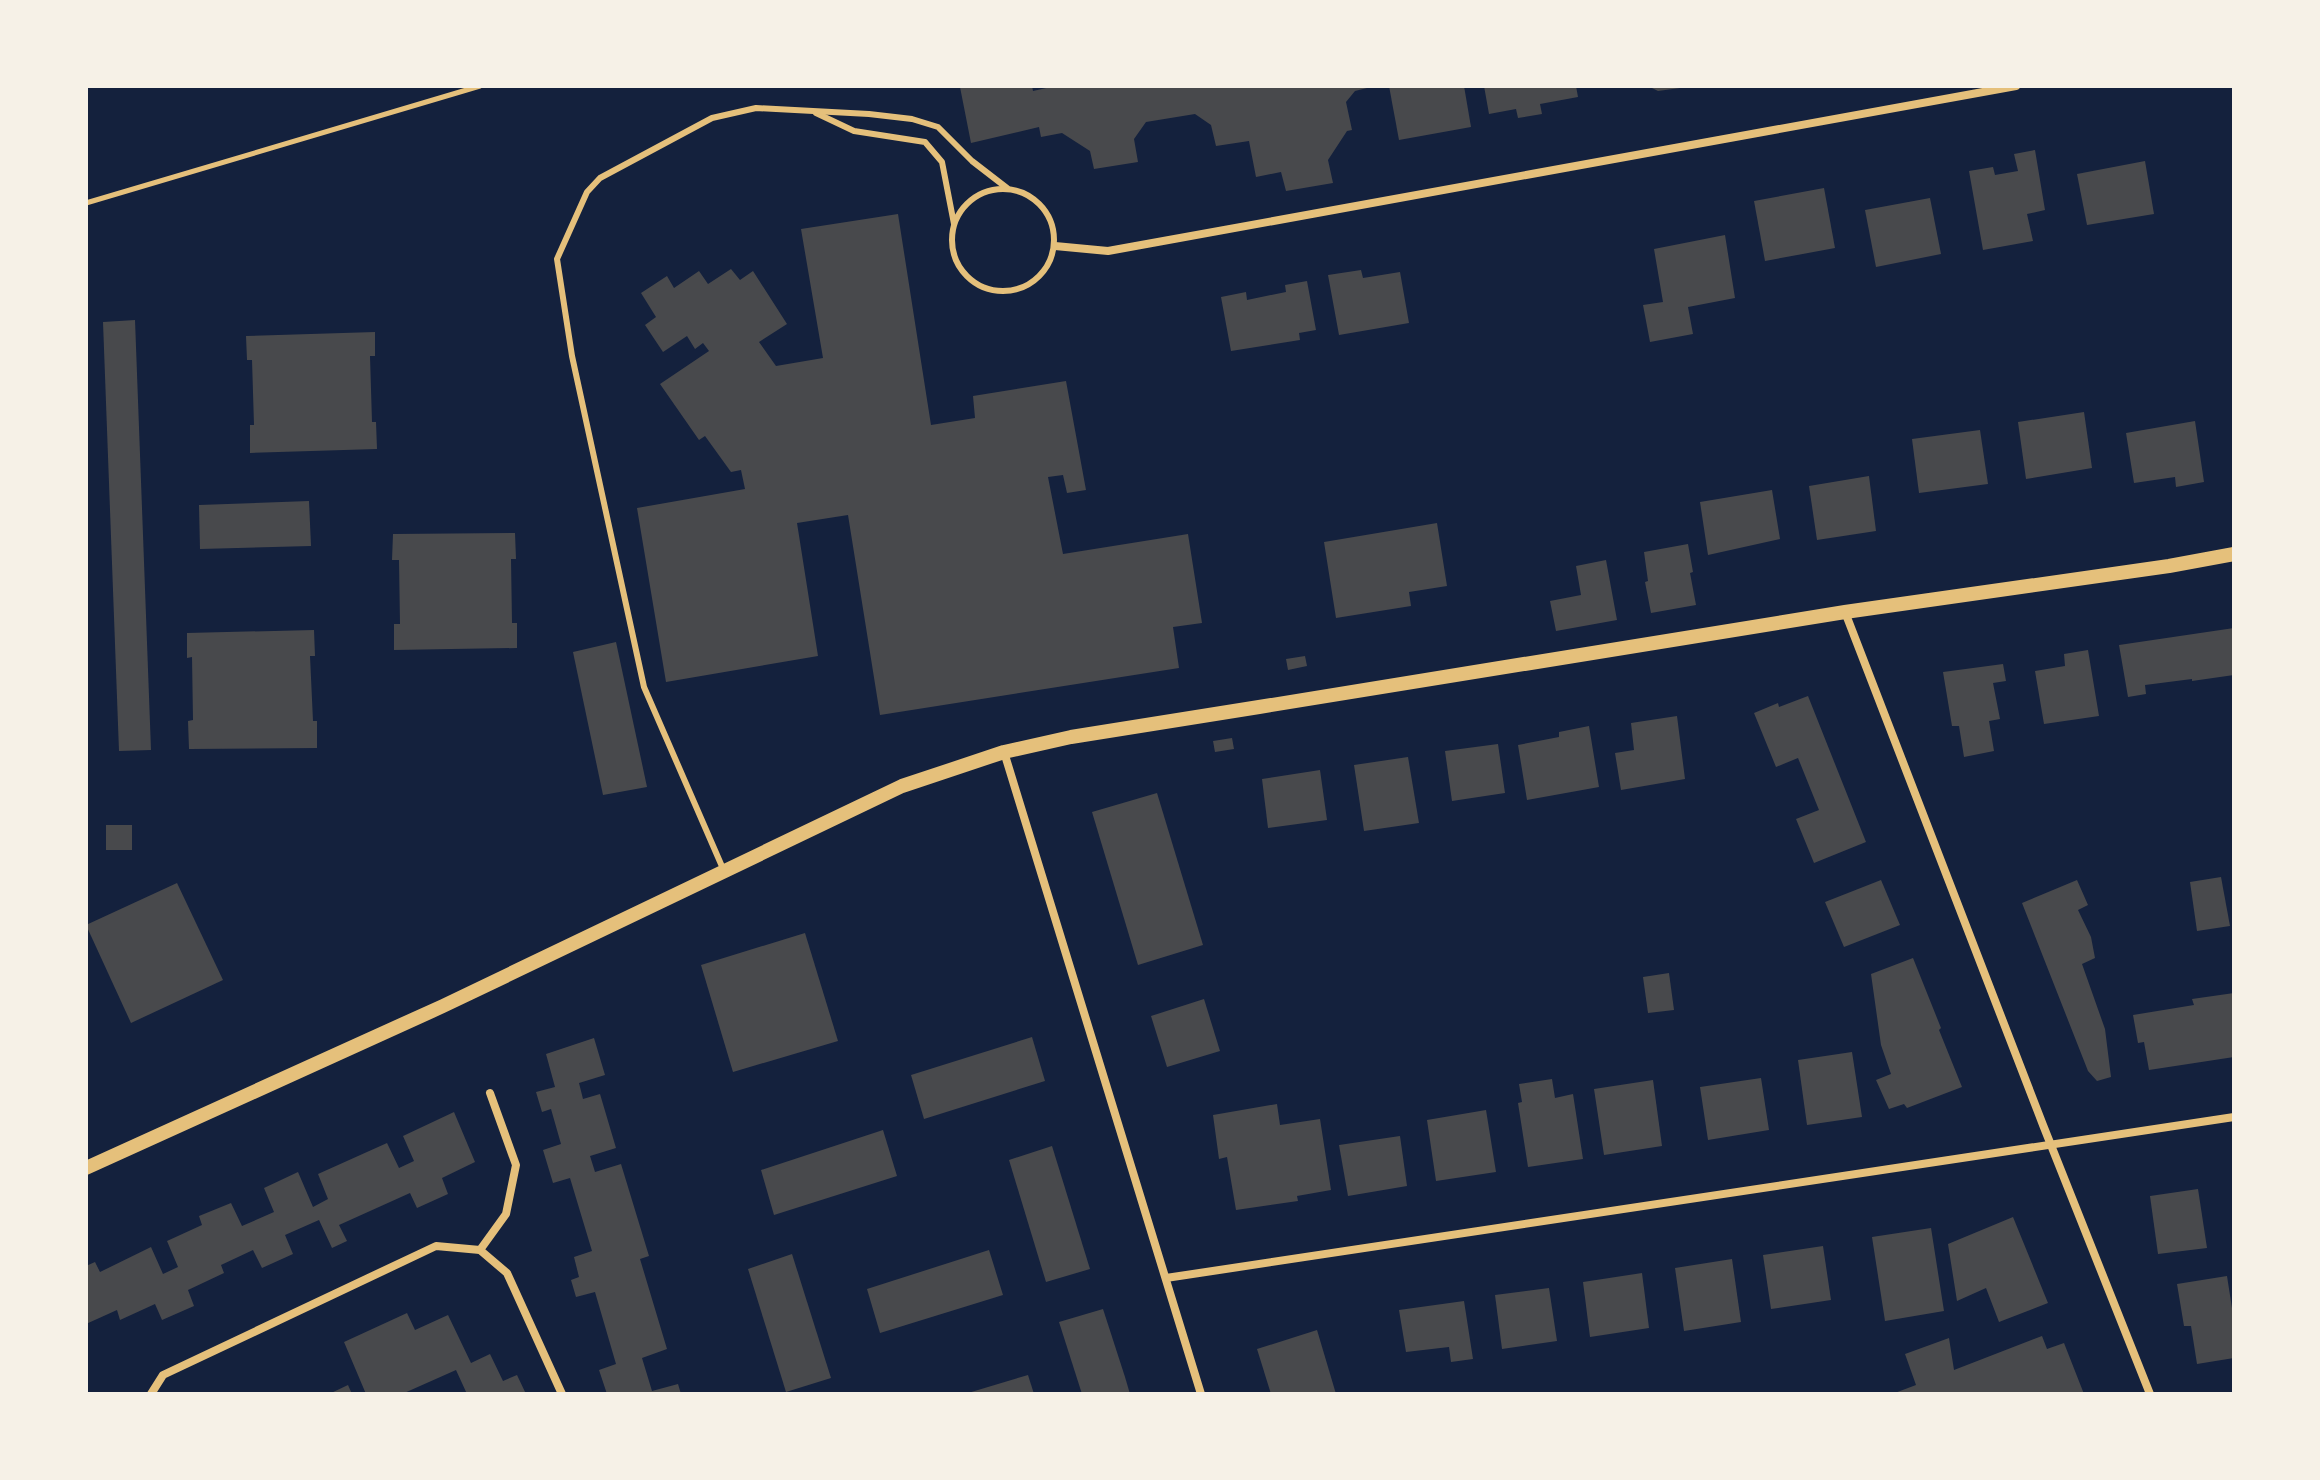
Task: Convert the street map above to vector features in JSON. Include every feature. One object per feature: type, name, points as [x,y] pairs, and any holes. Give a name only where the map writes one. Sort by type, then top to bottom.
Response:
[{"type":"street","points":[[1055,246],[1108,251],[2016,86]]},
{"type":"street","points":[[86,1168],[443,1006],[902,786],[1004,752],[1071,737],[1845,612],[2234,554]]},
{"type":"street","points":[[1845,612],[2050,1145],[2150,1394]]},
{"type":"street","points":[[1004,752],[1201,1394]]},
{"type":"street","points":[[480,1250],[506,1214],[516,1165],[490,1093]]},
{"type":"street","points":[[1166,1278],[2234,1117]]},
{"type":"street","points":[[151,1394],[163,1375],[436,1246],[480,1250],[507,1273],[562,1394]]},
{"type":"lane","points":[[724,871],[644,687],[572,356],[557,259],[587,192],[600,178],[712,118],[756,108],[912,119],[938,127],[972,161],[1007,188],[1037,201],[1048,214],[1054,230],[1055,246],[1049,263],[1040,277],[1025,286],[1009,291],[992,290],[976,284],[963,273],[951,241],[954,224],[962,209],[974,197],[1007,188]]},
{"type":"lane","points":[[809,110],[854,131],[925,142],[942,162],[954,224]]},
{"type":"path","points":[[86,203],[480,86]]},
{"type":"building","points":[[1032,86],[1033,91],[1055,86],[1371,87],[1355,91],[1346,102],[1352,130],[1347,131],[1328,160],[1333,183],[1286,191],[1281,172],[1256,177],[1249,141],[1216,146],[1211,125],[1195,114],[1146,122],[1134,139],[1138,162],[1094,169],[1090,151],[1062,133],[1041,137],[1039,127],[971,143],[960,87]]},
{"type":"building","points":[[1389,86],[1464,86],[1471,127],[1399,140]]},
{"type":"building","points":[[1484,86],[1576,86],[1578,97],[1540,104],[1542,114],[1518,118],[1516,109],[1489,114]]},
{"type":"building","points":[[1648,86],[1679,86],[1680,88],[1658,91]]},
{"type":"building","points":[[2035,150],[2045,210],[2027,214],[2033,241],[1983,250],[1969,171],[1993,167],[1995,175],[2018,171],[2014,154]]},
{"type":"building","points":[[2145,161],[2154,214],[2087,225],[2077,174]]},
{"type":"building","points":[[1824,188],[1835,248],[1765,261],[1754,201]]},
{"type":"building","points":[[1930,198],[1941,254],[1876,267],[1865,210]]},
{"type":"building","points":[[898,214],[931,425],[975,418],[973,396],[1066,381],[1086,490],[1067,493],[1063,475],[1048,477],[1063,554],[1188,534],[1202,623],[1173,627],[1179,668],[880,715],[848,515],[797,523],[818,656],[666,682],[637,508],[745,489],[741,470],[731,472],[705,436],[699,440],[660,384],[709,351],[703,343],[695,349],[687,336],[663,352],[645,325],[656,317],[641,293],[667,276],[674,288],[699,271],[708,284],[731,269],[740,280],[753,271],[787,324],[759,342],[776,366],[823,358],[801,229]]},
{"type":"building","points":[[1725,235],[1735,298],[1688,307],[1693,334],[1650,342],[1643,305],[1663,302],[1654,249]]},
{"type":"building","points":[[1361,270],[1363,278],[1400,272],[1409,323],[1339,335],[1328,275]]},
{"type":"building","points":[[1307,281],[1316,330],[1299,333],[1300,340],[1231,351],[1221,297],[1246,292],[1247,300],[1286,292],[1285,285]]},
{"type":"building","points":[[135,320],[151,750],[119,751],[103,322]]},
{"type":"building","points":[[375,332],[375,356],[370,356],[372,422],[376,422],[377,449],[250,453],[250,425],[254,425],[252,360],[247,360],[246,336]]},
{"type":"building","points":[[2084,412],[2092,468],[2026,479],[2018,422]]},
{"type":"building","points":[[2195,421],[2204,482],[2176,487],[2175,477],[2134,483],[2126,433]]},
{"type":"building","points":[[1980,430],[1988,484],[1919,493],[1912,439]]},
{"type":"building","points":[[1869,476],[1876,531],[1817,540],[1809,486]]},
{"type":"building","points":[[1772,490],[1780,539],[1708,555],[1700,502]]},
{"type":"building","points":[[309,501],[311,546],[200,549],[199,505]]},
{"type":"building","points":[[1437,523],[1447,586],[1409,592],[1411,606],[1336,618],[1324,542]]},
{"type":"building","points":[[515,533],[516,559],[511,559],[512,623],[517,623],[517,648],[394,650],[394,624],[400,624],[399,560],[392,560],[393,534]]},
{"type":"building","points":[[1688,544],[1696,605],[1651,613],[1645,582],[1648,581],[1644,552]]},
{"type":"building","points":[[1606,560],[1617,620],[1556,631],[1550,601],[1581,595],[1576,566]]},
{"type":"building","points":[[2234,628],[2234,675],[2145,685],[2146,694],[2128,697],[2119,645]]},
{"type":"building","points":[[314,630],[315,656],[310,656],[317,748],[189,749],[188,721],[193,720],[192,657],[187,658],[187,633]]},
{"type":"building","points":[[616,642],[647,787],[603,795],[573,652]]},
{"type":"building","points":[[2088,650],[2099,716],[2044,724],[2035,671],[2065,666],[2064,654]]},
{"type":"building","points":[[1305,656],[1307,666],[1288,670],[1286,659]]},
{"type":"building","points":[[2003,664],[2006,681],[1993,683],[2000,719],[1989,721],[1994,751],[1964,757],[1959,726],[1952,726],[1943,672]]},
{"type":"building","points":[[1808,696],[1866,842],[1814,863],[1796,819],[1819,810],[1798,758],[1776,767],[1754,713]]},
{"type":"building","points":[[1677,716],[1685,779],[1621,790],[1615,753],[1634,750],[1631,723]]},
{"type":"building","points":[[1589,726],[1599,787],[1527,800],[1518,745],[1559,737],[1559,732]]},
{"type":"building","points":[[1232,738],[1234,749],[1215,752],[1213,741]]},
{"type":"building","points":[[1498,744],[1505,793],[1452,801],[1445,751]]},
{"type":"building","points":[[1408,757],[1419,823],[1364,831],[1354,765]]},
{"type":"building","points":[[1320,770],[1327,820],[1268,828],[1262,779]]},
{"type":"building","points":[[1157,793],[1203,945],[1138,965],[1092,812]]},
{"type":"building","points":[[106,825],[132,825],[132,850],[106,850]]},
{"type":"building","points":[[2221,877],[2230,926],[2197,931],[2190,882]]},
{"type":"building","points":[[1881,880],[1900,925],[1844,947],[1825,902]]},
{"type":"building","points":[[2077,880],[2088,905],[2078,910],[2091,937],[2095,958],[2082,964],[2105,1029],[2111,1077],[2097,1081],[2088,1071],[2022,903]]},
{"type":"building","points":[[177,883],[223,980],[131,1023],[86,925]]},
{"type":"building","points":[[805,933],[838,1041],[733,1072],[701,965]]},
{"type":"building","points":[[1913,958],[1962,1087],[1907,1108],[1904,1104],[1889,1109],[1876,1080],[1891,1074],[1881,1045],[1871,974]]},
{"type":"building","points":[[1669,973],[1674,1010],[1648,1013],[1643,977]]},
{"type":"building","points":[[2234,993],[2234,1057],[2149,1070],[2144,1042],[2138,1043],[2133,1015],[2194,1005],[2192,999]]},
{"type":"building","points":[[1204,999],[1220,1051],[1167,1067],[1151,1016]]},
{"type":"building","points":[[1032,1037],[1045,1081],[924,1119],[911,1075]]},
{"type":"building","points":[[594,1038],[605,1075],[579,1083],[583,1099],[600,1094],[616,1148],[590,1156],[595,1172],[621,1164],[649,1256],[640,1259],[667,1349],[642,1358],[652,1391],[678,1384],[681,1394],[607,1394],[599,1370],[616,1364],[595,1292],[576,1297],[571,1280],[579,1277],[574,1257],[592,1251],[570,1178],[553,1183],[543,1150],[561,1144],[551,1109],[542,1112],[536,1092],[555,1087],[546,1054]]},
{"type":"building","points":[[1852,1052],[1862,1117],[1807,1125],[1798,1060]]},
{"type":"building","points":[[1761,1078],[1769,1130],[1708,1140],[1700,1087]]},
{"type":"building","points":[[1552,1079],[1555,1098],[1573,1094],[1583,1159],[1528,1167],[1518,1103],[1522,1102],[1519,1084]]},
{"type":"building","points":[[1653,1080],[1662,1146],[1604,1155],[1594,1089]]},
{"type":"building","points":[[1277,1104],[1280,1125],[1320,1119],[1331,1190],[1297,1196],[1298,1201],[1236,1210],[1227,1157],[1219,1159],[1213,1115]]},
{"type":"building","points":[[1486,1110],[1496,1172],[1436,1181],[1427,1120]]},
{"type":"building","points":[[454,1112],[475,1162],[442,1178],[448,1194],[417,1208],[410,1193],[339,1225],[347,1241],[332,1248],[319,1220],[285,1235],[293,1254],[262,1268],[253,1250],[221,1265],[224,1273],[188,1290],[194,1306],[162,1320],[155,1304],[120,1320],[117,1310],[86,1324],[86,1266],[95,1262],[100,1272],[151,1247],[163,1274],[178,1267],[167,1241],[202,1225],[199,1216],[231,1203],[242,1226],[274,1212],[264,1188],[298,1172],[313,1207],[328,1199],[318,1174],[387,1143],[399,1168],[414,1161],[403,1136]]},
{"type":"building","points":[[883,1130],[897,1176],[774,1215],[761,1170]]},
{"type":"building","points":[[1400,1136],[1407,1186],[1348,1196],[1339,1145]]},
{"type":"building","points":[[1052,1146],[1090,1269],[1046,1282],[1009,1160]]},
{"type":"building","points":[[2198,1189],[2207,1248],[2158,1254],[2150,1196]]},
{"type":"building","points":[[2013,1217],[2048,1303],[1999,1322],[1986,1288],[1957,1301],[1948,1244]]},
{"type":"building","points":[[1931,1228],[1944,1311],[1885,1321],[1872,1237]]},
{"type":"building","points":[[1823,1246],[1831,1300],[1771,1309],[1763,1255]]},
{"type":"building","points":[[989,1250],[1003,1295],[880,1333],[867,1289]]},
{"type":"building","points":[[792,1254],[831,1378],[786,1392],[748,1269]]},
{"type":"building","points":[[1732,1259],[1741,1322],[1684,1331],[1675,1268]]},
{"type":"building","points":[[1642,1273],[1649,1328],[1590,1337],[1583,1282]]},
{"type":"building","points":[[2227,1276],[2234,1321],[2234,1358],[2197,1364],[2191,1326],[2184,1326],[2177,1284]]},
{"type":"building","points":[[1549,1288],[1557,1341],[1502,1349],[1495,1295]]},
{"type":"building","points":[[1464,1301],[1473,1359],[1451,1362],[1449,1347],[1406,1352],[1399,1310]]},
{"type":"building","points":[[1103,1309],[1130,1394],[1082,1394],[1059,1322]]},
{"type":"building","points":[[407,1313],[415,1330],[448,1315],[471,1363],[490,1354],[503,1381],[517,1375],[526,1394],[467,1394],[456,1370],[402,1394],[366,1394],[344,1342]]},
{"type":"building","points":[[1317,1330],[1336,1394],[1271,1394],[1257,1349]]},
{"type":"building","points":[[2042,1336],[2047,1349],[2064,1343],[2084,1394],[1892,1394],[1916,1385],[1905,1354],[1949,1338],[1954,1370]]},
{"type":"building","points":[[1028,1375],[1034,1394],[968,1394],[968,1393]]},
{"type":"building","points":[[348,1385],[352,1394],[329,1394]]}]
